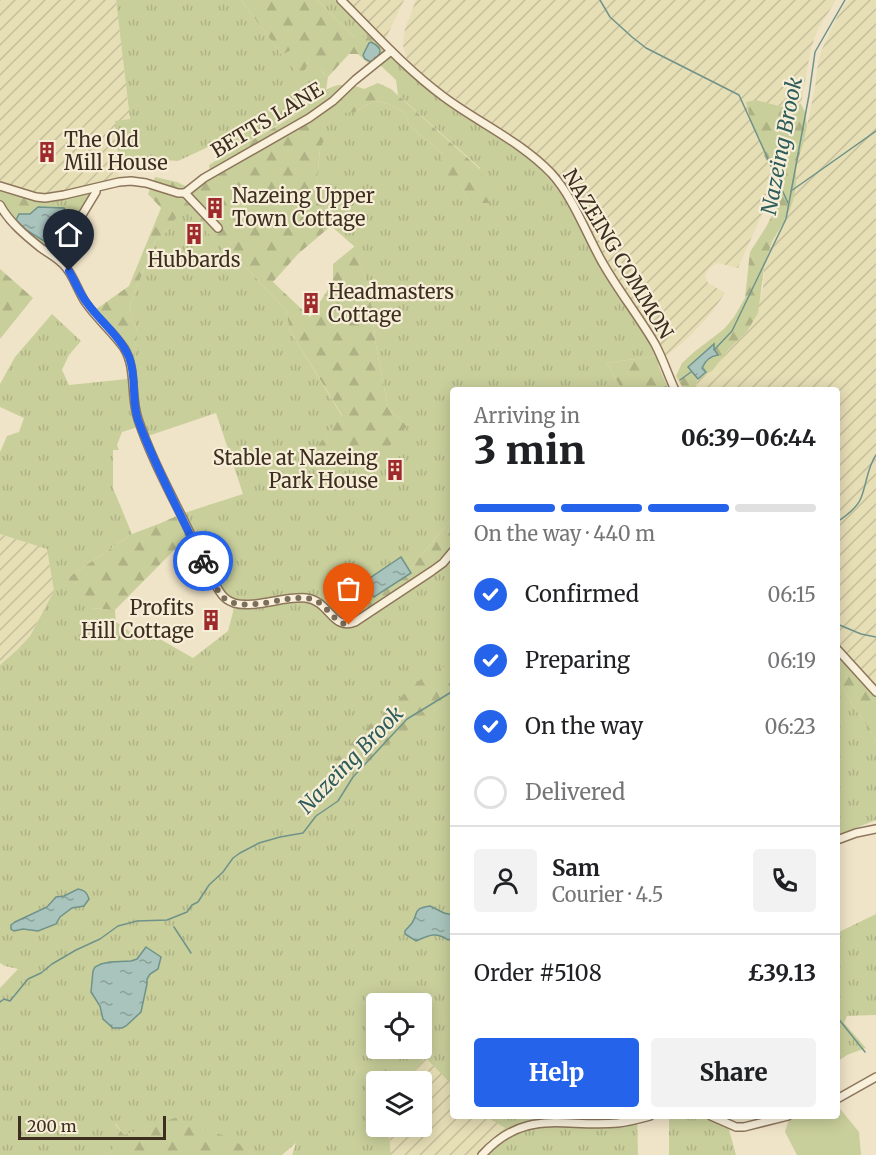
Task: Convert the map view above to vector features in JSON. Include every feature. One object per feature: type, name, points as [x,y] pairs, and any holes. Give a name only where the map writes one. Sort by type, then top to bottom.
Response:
[{"type":"street","name":"NAZEING COMMON","points":[[341,0],[391,51],[432,88],[532,155],[552,175],[570,201],[612,277],[656,346],[674,387]]},
{"type":"street","name":"BETTS LANE","points":[[184,193],[204,178],[309,118],[333,101],[391,51]]},
{"type":"street","points":[[0,186],[40,198],[131,181],[146,183],[184,193],[218,228]]},
{"type":"street","points":[[61,262],[96,188]]},
{"type":"street","points":[[0,205],[7,217],[18,228],[61,262],[74,278],[86,302],[129,357],[138,419],[166,485],[224,598],[232,603],[241,604],[292,598],[314,600],[321,603],[337,621],[349,625],[432,571],[450,554]]},
{"type":"street","points":[[840,652],[876,692]]},
{"type":"street","points":[[840,839],[876,829]]},
{"type":"street","points":[[840,1097],[876,1077]]},
{"type":"street","points":[[482,1155],[502,1137],[524,1126],[549,1121],[601,1124],[637,1119]]},
{"type":"street","points":[[718,1119],[736,1127],[776,1119]]},
{"type":"shaded area","points":[[0,0],[116,0],[130,120],[115,122],[119,182],[47,198],[0,186]]},
{"type":"shaded area","points":[[347,0],[404,0],[385,40]]},
{"type":"shaded area","points":[[416,0],[836,0],[818,29],[811,48],[801,104],[782,107],[751,122],[761,141],[764,156],[780,183],[758,223],[738,268],[718,263],[709,268],[705,276],[708,283],[725,293],[712,312],[690,336],[664,357],[556,173],[524,145],[434,84],[407,60],[403,45],[405,29]]},
{"type":"shaded area","points":[[848,0],[876,0],[876,695],[840,652],[840,387],[696,387],[697,380],[713,370],[729,349],[746,333],[763,288],[764,267],[772,241],[786,219],[796,184],[796,165],[803,145],[818,62],[839,13]]},
{"type":"shaded area","points":[[0,534],[47,549],[54,591],[30,636],[0,665]]},
{"type":"shaded area","points":[[423,1059],[428,1059],[450,1083],[450,1119],[490,1119],[505,1128],[488,1141],[478,1155],[391,1155],[389,1137],[432,1137],[432,1071],[415,1071]]},
{"type":"green space","points":[[116,0],[241,0],[282,55],[298,45],[302,49],[298,74],[306,69],[309,56],[318,62],[323,73],[328,77],[326,90],[296,114],[225,155],[219,142],[178,161],[118,157],[115,121],[130,119]]},
{"type":"green space","points":[[241,0],[317,0],[355,38],[369,36],[382,49],[381,54],[370,65],[358,54],[349,54],[328,77],[309,57],[306,69],[299,75],[290,65],[302,49],[298,46],[282,55]]},
{"type":"green space","points":[[317,0],[338,0],[384,49],[381,56],[355,38]]},
{"type":"green space","points":[[387,58],[397,59],[429,89],[505,141],[541,170],[563,198],[606,275],[657,356],[607,363],[620,387],[450,387],[450,520],[409,570],[401,558],[365,581],[373,594],[358,601],[330,597],[355,626],[441,569],[450,559],[450,1083],[427,1059],[432,1059],[432,993],[366,993],[366,1059],[424,1059],[415,1071],[366,1071],[366,1137],[389,1137],[391,1155],[292,1155],[296,1143],[282,1155],[255,1155],[217,1133],[186,1126],[178,1118],[124,1135],[116,1124],[113,1127],[113,1149],[108,1155],[0,1155],[0,988],[18,969],[0,963],[0,665],[30,636],[54,591],[47,549],[0,534],[0,452],[7,436],[19,432],[24,418],[0,407],[0,384],[15,357],[52,314],[81,341],[69,355],[62,370],[69,385],[127,379],[126,361],[132,359],[138,333],[129,307],[155,241],[166,232],[183,207],[231,256],[240,261],[286,310],[290,331],[342,416],[314,450],[316,467],[328,461],[340,460],[357,445],[407,426],[388,408],[376,345],[369,289],[355,247],[331,226],[328,210],[316,190],[320,149],[327,132],[310,113],[328,101],[355,112],[374,101],[389,104],[405,113],[409,125],[444,155],[470,203],[480,168],[398,95],[396,80],[379,64]],"holes":[[[216,413],[243,494],[181,514],[225,596],[234,601],[228,631],[193,658],[153,635],[142,640],[116,622],[115,610],[92,608],[69,577],[132,534],[113,488],[113,450],[119,450],[117,445],[122,432],[141,426],[145,437]]]},
{"type":"green space","points":[[378,83],[391,89],[480,169],[489,203],[470,203],[460,185],[435,169],[444,155],[409,125],[405,113],[389,104],[374,101],[355,112],[342,113],[328,101],[310,113],[328,132],[320,149],[316,191],[328,210],[331,226],[298,254],[273,282],[310,317],[333,282],[333,264],[355,246],[369,289],[376,345],[388,408],[407,426],[374,464],[357,445],[340,460],[328,461],[316,467],[314,450],[342,415],[290,331],[286,310],[240,261],[231,256],[183,208],[166,232],[155,241],[129,307],[138,333],[132,360],[95,310],[129,286],[161,208],[148,194],[155,177],[177,182],[193,190],[211,176],[209,165],[295,115],[327,89],[344,85],[364,89]]},
{"type":"green space","points":[[756,100],[782,107],[801,104],[805,112],[807,126],[796,165],[793,201],[786,219],[772,241],[764,267],[758,313],[746,333],[729,349],[713,370],[697,380],[696,387],[682,387],[676,376],[682,363],[724,329],[745,298],[750,252],[781,198],[780,183],[764,156],[761,141],[751,122],[746,102]]},
{"type":"green space","points":[[0,186],[40,198],[102,187],[79,225],[61,265],[0,209]]},
{"type":"green space","points":[[3,189],[17,196],[54,203],[50,208],[36,213],[30,209],[21,219],[14,217],[18,207],[3,211],[0,192]]},
{"type":"green space","points":[[0,269],[33,298],[0,339]]},
{"type":"green space","points":[[657,356],[668,387],[620,387],[607,363]]},
{"type":"green space","points":[[181,514],[190,534],[115,610],[92,608],[69,597],[69,577],[132,534]]},
{"type":"green space","points":[[450,520],[450,559],[441,569],[355,626],[349,620],[335,615],[325,601],[330,597],[358,601],[373,594],[375,597],[411,573],[409,570]]},
{"type":"green space","points":[[840,645],[876,685],[876,742],[840,683]]},
{"type":"green space","points":[[450,664],[450,696],[374,756],[339,779],[329,766],[368,726],[420,680]]},
{"type":"green space","points":[[840,683],[876,742],[876,820],[840,834]]},
{"type":"green space","points":[[876,914],[876,1015],[847,1016],[844,1023],[866,1048],[840,1060],[840,932]]},
{"type":"green space","points":[[840,1109],[859,1132],[861,1155],[797,1155],[785,1132],[789,1119],[840,1119]]},
{"type":"green space","points":[[178,1117],[192,1127],[227,1137],[255,1155],[108,1155],[113,1149],[115,1124],[124,1135]]},
{"type":"green space","points":[[490,1119],[584,1119],[592,1121],[637,1119],[638,1155],[478,1155],[488,1142],[505,1128]]},
{"type":"green space","points":[[669,1119],[709,1119],[728,1126],[736,1155],[669,1155]]},
{"type":"water","points":[[371,42],[378,47],[380,52],[371,62],[363,55]]},
{"type":"water","points":[[38,207],[64,208],[66,211],[66,224],[59,229],[55,238],[44,241],[26,230],[16,220],[19,214],[30,214]]},
{"type":"water","points":[[714,344],[718,355],[706,361],[702,368],[706,372],[698,379],[688,367]]},
{"type":"water","points":[[401,557],[411,573],[374,597],[364,582]]},
{"type":"water","points":[[78,889],[85,892],[89,899],[84,906],[72,908],[60,917],[56,924],[38,931],[11,929],[11,925],[15,922],[47,907],[56,897]]},
{"type":"water","points":[[430,906],[450,914],[450,939],[432,935],[416,941],[405,934],[418,910]]},
{"type":"water","points":[[146,947],[161,957],[158,969],[147,979],[141,1012],[126,1026],[113,1028],[103,1019],[100,1006],[91,992],[93,971],[101,964],[137,959]]},
{"type":"waterway","points":[[600,0],[610,17],[646,48],[739,95],[788,203]]},
{"type":"waterway","name":"Nazeing Brook","points":[[714,350],[732,331],[786,219],[815,52],[845,0]]},
{"type":"waterway","points":[[791,191],[876,131]]},
{"type":"waterway","name":"Nazeing Brook","points":[[680,380],[691,372]]},
{"type":"waterway","points":[[840,520],[851,512],[859,502],[876,455]]},
{"type":"waterway","points":[[840,625],[861,634],[876,637]]},
{"type":"waterway","name":"Nazeing Brook","points":[[0,1002],[4,999],[10,1001],[28,979],[76,950],[100,939],[118,926],[137,921],[167,920],[187,912],[192,905],[198,902],[209,885],[223,872],[233,858],[240,853],[259,843],[303,833],[316,816],[338,801],[353,777],[407,719],[450,693]]},
{"type":"waterway","points":[[174,927],[191,953]]},
{"type":"waterway","points":[[840,1021],[865,1052]]},
{"type":"way so far","points":[[203,561],[219,591],[232,603],[252,604],[306,598],[321,603],[337,621],[349,625]]},
{"type":"place","name":"The Old Mill House","points":[[47,152]]},
{"type":"place","name":"Nazeing Upper Town Cottage","points":[[215,208]]},
{"type":"place","name":"Hubbards","points":[[194,234]]},
{"type":"place","name":"Headmasters Cottage","points":[[311,303]]},
{"type":"place","name":"Stable at Nazeing Park House","points":[[395,470]]},
{"type":"place","name":"Profits Hill Cottage","points":[[211,620]]},
{"type":"route","points":[[69,271],[86,302],[129,357],[138,419],[157,465],[203,561]]}]
